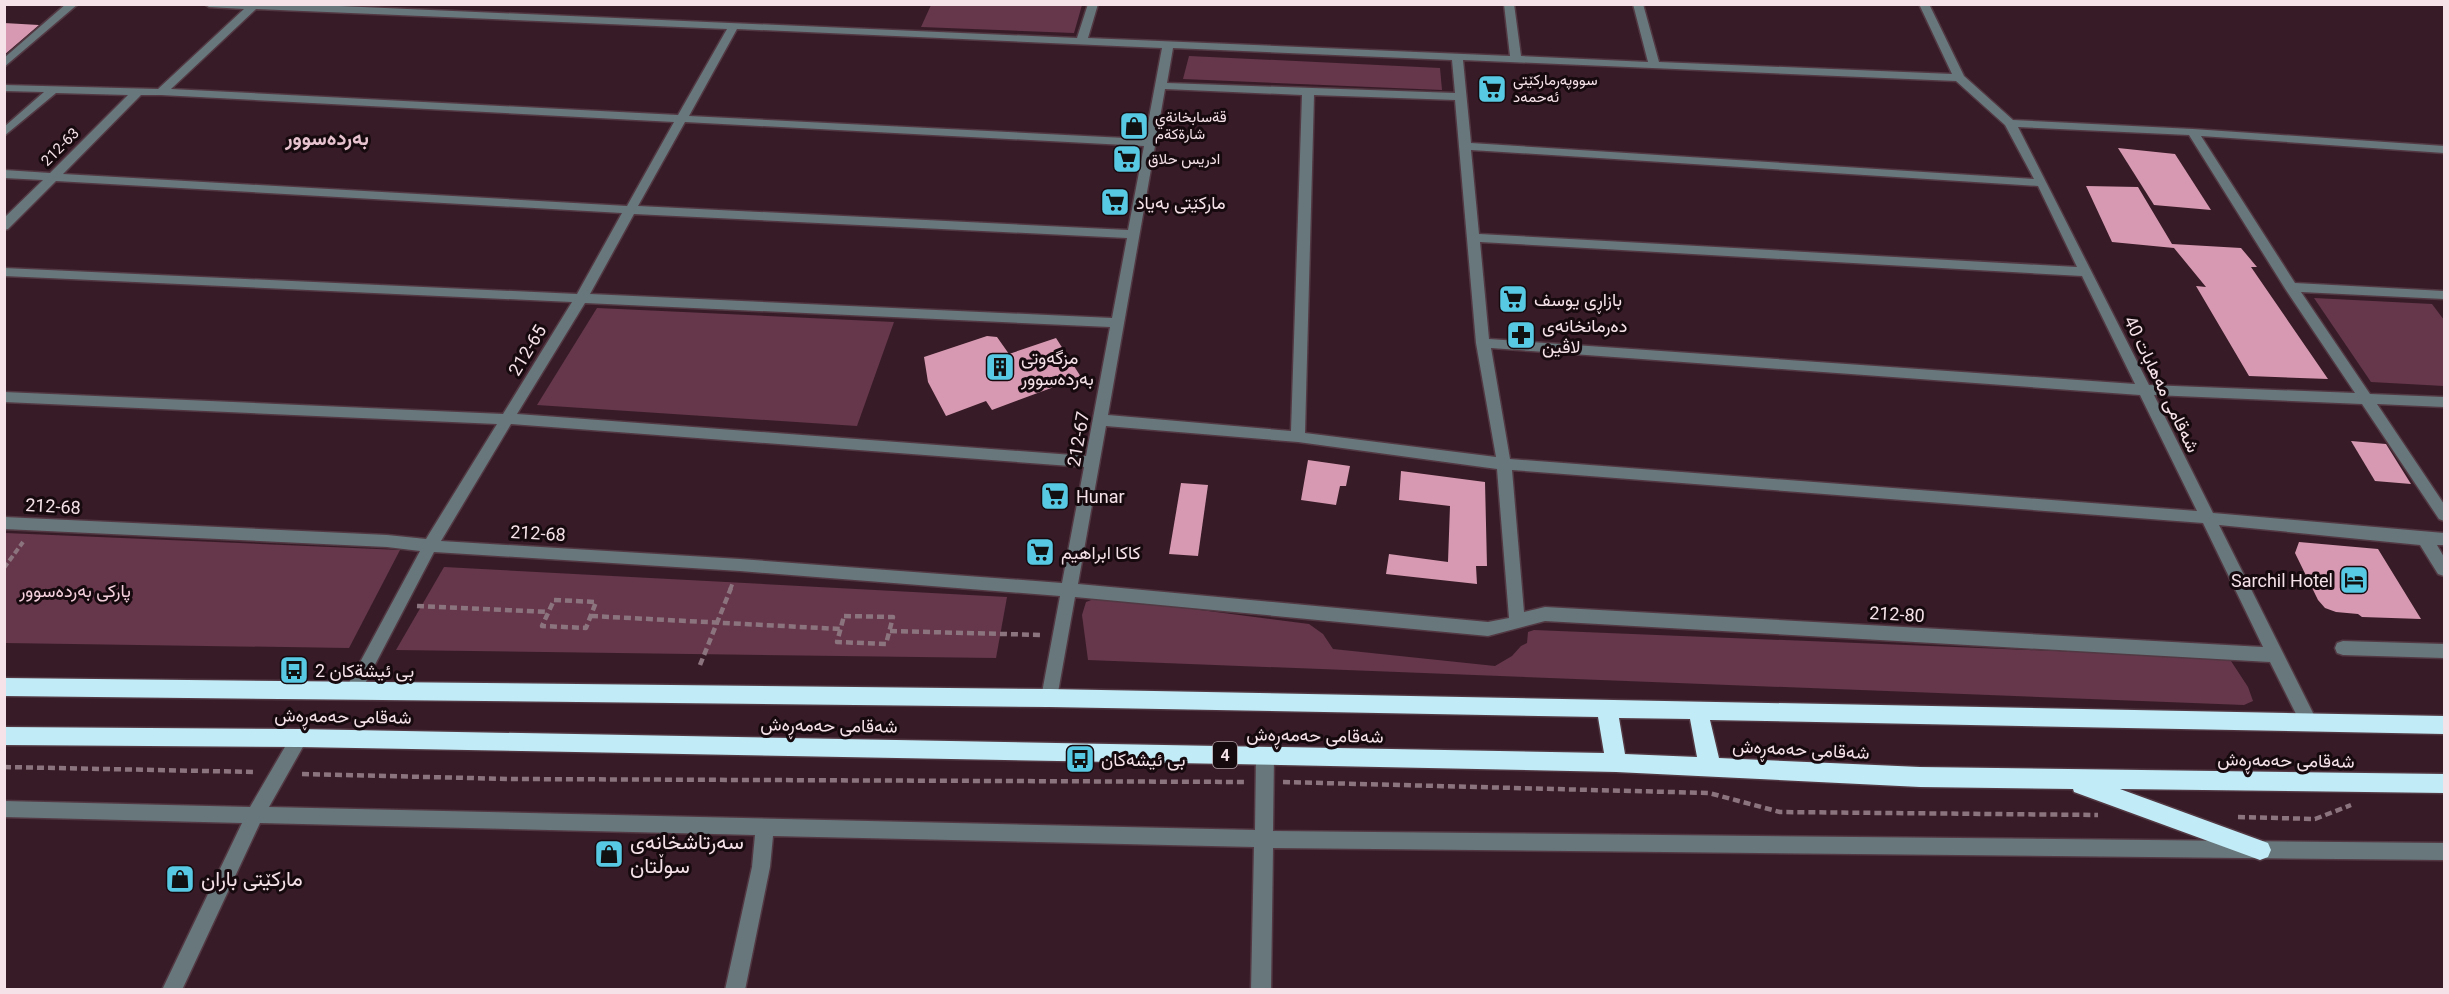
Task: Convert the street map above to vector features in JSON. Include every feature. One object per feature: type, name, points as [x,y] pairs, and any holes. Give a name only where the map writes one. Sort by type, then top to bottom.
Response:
[{"type":"highway","name":"شەقامی حەمەڕەش","points":[[4,687],[1049,698],[2445,725]]},
{"type":"highway","points":[[1607,707],[1616,763]]},
{"type":"highway","points":[[1698,710],[1710,767]]},
{"type":"highway","name":"شەقامی حەمەڕەش","points":[[4,736],[299,738],[1264,756],[1616,763],[1920,777],[2445,784]]},
{"type":"highway","points":[[2069,780],[2260,850]]},
{"type":"street","points":[[4,64],[73,4]]},
{"type":"street","points":[[209,4],[339,7],[548,19],[1959,78],[1924,4]]},
{"type":"street","points":[[548,19],[558,4]]},
{"type":"street","points":[[1081,42],[1093,4]]},
{"type":"street","points":[[1509,4],[1516,60]]},
{"type":"street","points":[[1638,4],[1655,66]]},
{"type":"street","points":[[161,92],[253,6]]},
{"type":"street","name":"212-65","points":[[352,692],[430,546],[581,298],[733,27]]},
{"type":"street","name":"212-67","points":[[1049,698],[1168,45]]},
{"type":"street","points":[[1457,58],[1483,343],[1504,464],[1517,621]]},
{"type":"street","name":"شەقامی مەهابات 40","points":[[1959,78],[2010,123],[2042,183],[2309,723]]},
{"type":"street","points":[[1161,86],[1461,98]]},
{"type":"street","points":[[4,88],[161,92],[1150,143]]},
{"type":"street","points":[[4,133],[52,91]]},
{"type":"street","name":"212-63","points":[[4,226],[138,91]]},
{"type":"street","points":[[1298,437],[1308,92]]},
{"type":"street","points":[[2010,123],[2445,148]]},
{"type":"street","points":[[2193,132],[2291,287],[2445,515]]},
{"type":"street","points":[[1465,146],[2042,183]]},
{"type":"street","points":[[4,174],[53,175],[631,210],[1134,234]]},
{"type":"street","points":[[1473,238],[2086,272]]},
{"type":"street","points":[[4,272],[1118,323]]},
{"type":"street","points":[[2291,287],[2444,295]]},
{"type":"street","points":[[1483,343],[2145,390],[2445,402]]},
{"type":"street","points":[[4,398],[509,419],[1092,462]]},
{"type":"street","points":[[1100,420],[1298,437],[1504,464],[2208,518],[2445,539]]},
{"type":"street","name":"212-68","points":[[4,523],[387,541],[430,546],[740,565],[1069,590]]},
{"type":"street","points":[[2425,539],[2445,570]]},
{"type":"street","name":"212-80","points":[[1069,590],[1488,629],[1504,627],[1545,614],[2276,655]]},
{"type":"street","points":[[2343,648],[2445,651]]},
{"type":"street","points":[[172,990],[255,815],[299,738]]},
{"type":"street","points":[[1261,990],[1264,756]]},
{"type":"street","points":[[6,811],[1263,839],[2445,852]]},
{"type":"street","points":[[735,990],[761,867],[765,827]]},
{"type":"path","points":[[4,568],[35,525]]},
{"type":"path","points":[[700,665],[740,565]]},
{"type":"path","points":[[554,600],[597,602],[586,628],[542,626],[548,612],[554,600]]},
{"type":"path","points":[[398,606],[548,612]]},
{"type":"path","points":[[591,616],[840,630]]},
{"type":"path","points":[[844,616],[892,618],[886,644],[837,642],[840,630],[844,616]]},
{"type":"path","points":[[890,631],[1060,635]]},
{"type":"path","points":[[4,766],[524,779],[1263,782],[1709,794],[1780,812],[2107,815]]},
{"type":"path","points":[[2227,817],[2315,819],[2355,804]]},
{"type":"green space","points":[[931,4],[1082,5],[1074,33],[921,27]]},
{"type":"green space","points":[[1189,56],[1440,68],[1442,90],[1183,79]]},
{"type":"green space","points":[[2314,298],[2432,304],[2444,320],[2444,386],[2371,382]]},
{"type":"green space","points":[[597,308],[894,322],[857,426],[537,405]]},
{"type":"green space","name":"پارکی بەردەسوور","points":[[5,533],[400,550],[349,648],[5,643]]},
{"type":"green space","points":[[444,567],[1007,597],[996,658],[396,650]]},
{"type":"green space","points":[[1094,599],[1123,600],[1309,624],[1323,634],[1333,649],[1495,666],[1512,656],[1527,643],[1528,632],[1534,630],[2229,658],[2248,687],[2253,701],[2244,705],[1088,660],[1082,615],[1086,602]]},
{"type":"building","points":[[4,23],[39,25],[4,55]]},
{"type":"building","points":[[2118,148],[2175,154],[2211,210],[2154,205]]},
{"type":"building","points":[[2086,186],[2138,187],[2172,244],[2241,248],[2257,267],[2251,267],[2328,379],[2249,376],[2196,286],[2206,287],[2174,248],[2112,242]]},
{"type":"building","name":"مزگەوتی بەردەسوور","points":[[987,336],[997,337],[1009,354],[1056,338],[1081,377],[992,410],[986,401],[946,416],[928,382],[924,357]]},
{"type":"building","points":[[2351,441],[2386,444],[2411,484],[2375,481]]},
{"type":"building","points":[[1308,460],[1350,466],[1346,486],[1340,486],[1336,505],[1301,500]]},
{"type":"building","points":[[1401,471],[1485,482],[1487,566],[1476,566],[1477,584],[1386,574],[1389,554],[1448,562],[1450,506],[1399,500]]},
{"type":"building","points":[[1181,483],[1208,485],[1198,556],[1169,554]]},
{"type":"building","points":[[2299,542],[2378,549],[2421,619],[2362,617],[2358,614],[2336,612],[2325,608],[2318,600],[2295,553]]},
{"type":"place","name":"سووپەرمارکێتی ئەحمەد","points":[[1492,89]]},
{"type":"place","name":"قةسابخانةي شارةكةم","points":[[1134,126]]},
{"type":"place","name":"ادريس حلاق","points":[[1127,159]]},
{"type":"place","name":"مارکێتی بەیاد","points":[[1115,202]]},
{"type":"place","name":"بازاڕی یوسف","points":[[1513,299]]},
{"type":"place","name":"دەرمانخانەی لاڤین","points":[[1521,335]]},
{"type":"place","name":"مزگەوتی بەردەسوور","points":[[1000,367]]},
{"type":"place","name":"Hunar","points":[[1055,496]]},
{"type":"place","name":"کاکا ابراهيم","points":[[1040,552]]},
{"type":"place","name":"Sarchil Hotel","points":[[2354,580]]},
{"type":"place","name":"بی ئيشةكان 2","points":[[294,670]]},
{"type":"place","name":"بی ئیشەکان","points":[[1080,759]]},
{"type":"place","name":"سەرتاشخانەی سوڵتان","points":[[609,854]]},
{"type":"place","name":"ماركێتی باران","points":[[180,879]]},
{"type":"district","name":"بەردەسوور","points":[[327,138]]}]
